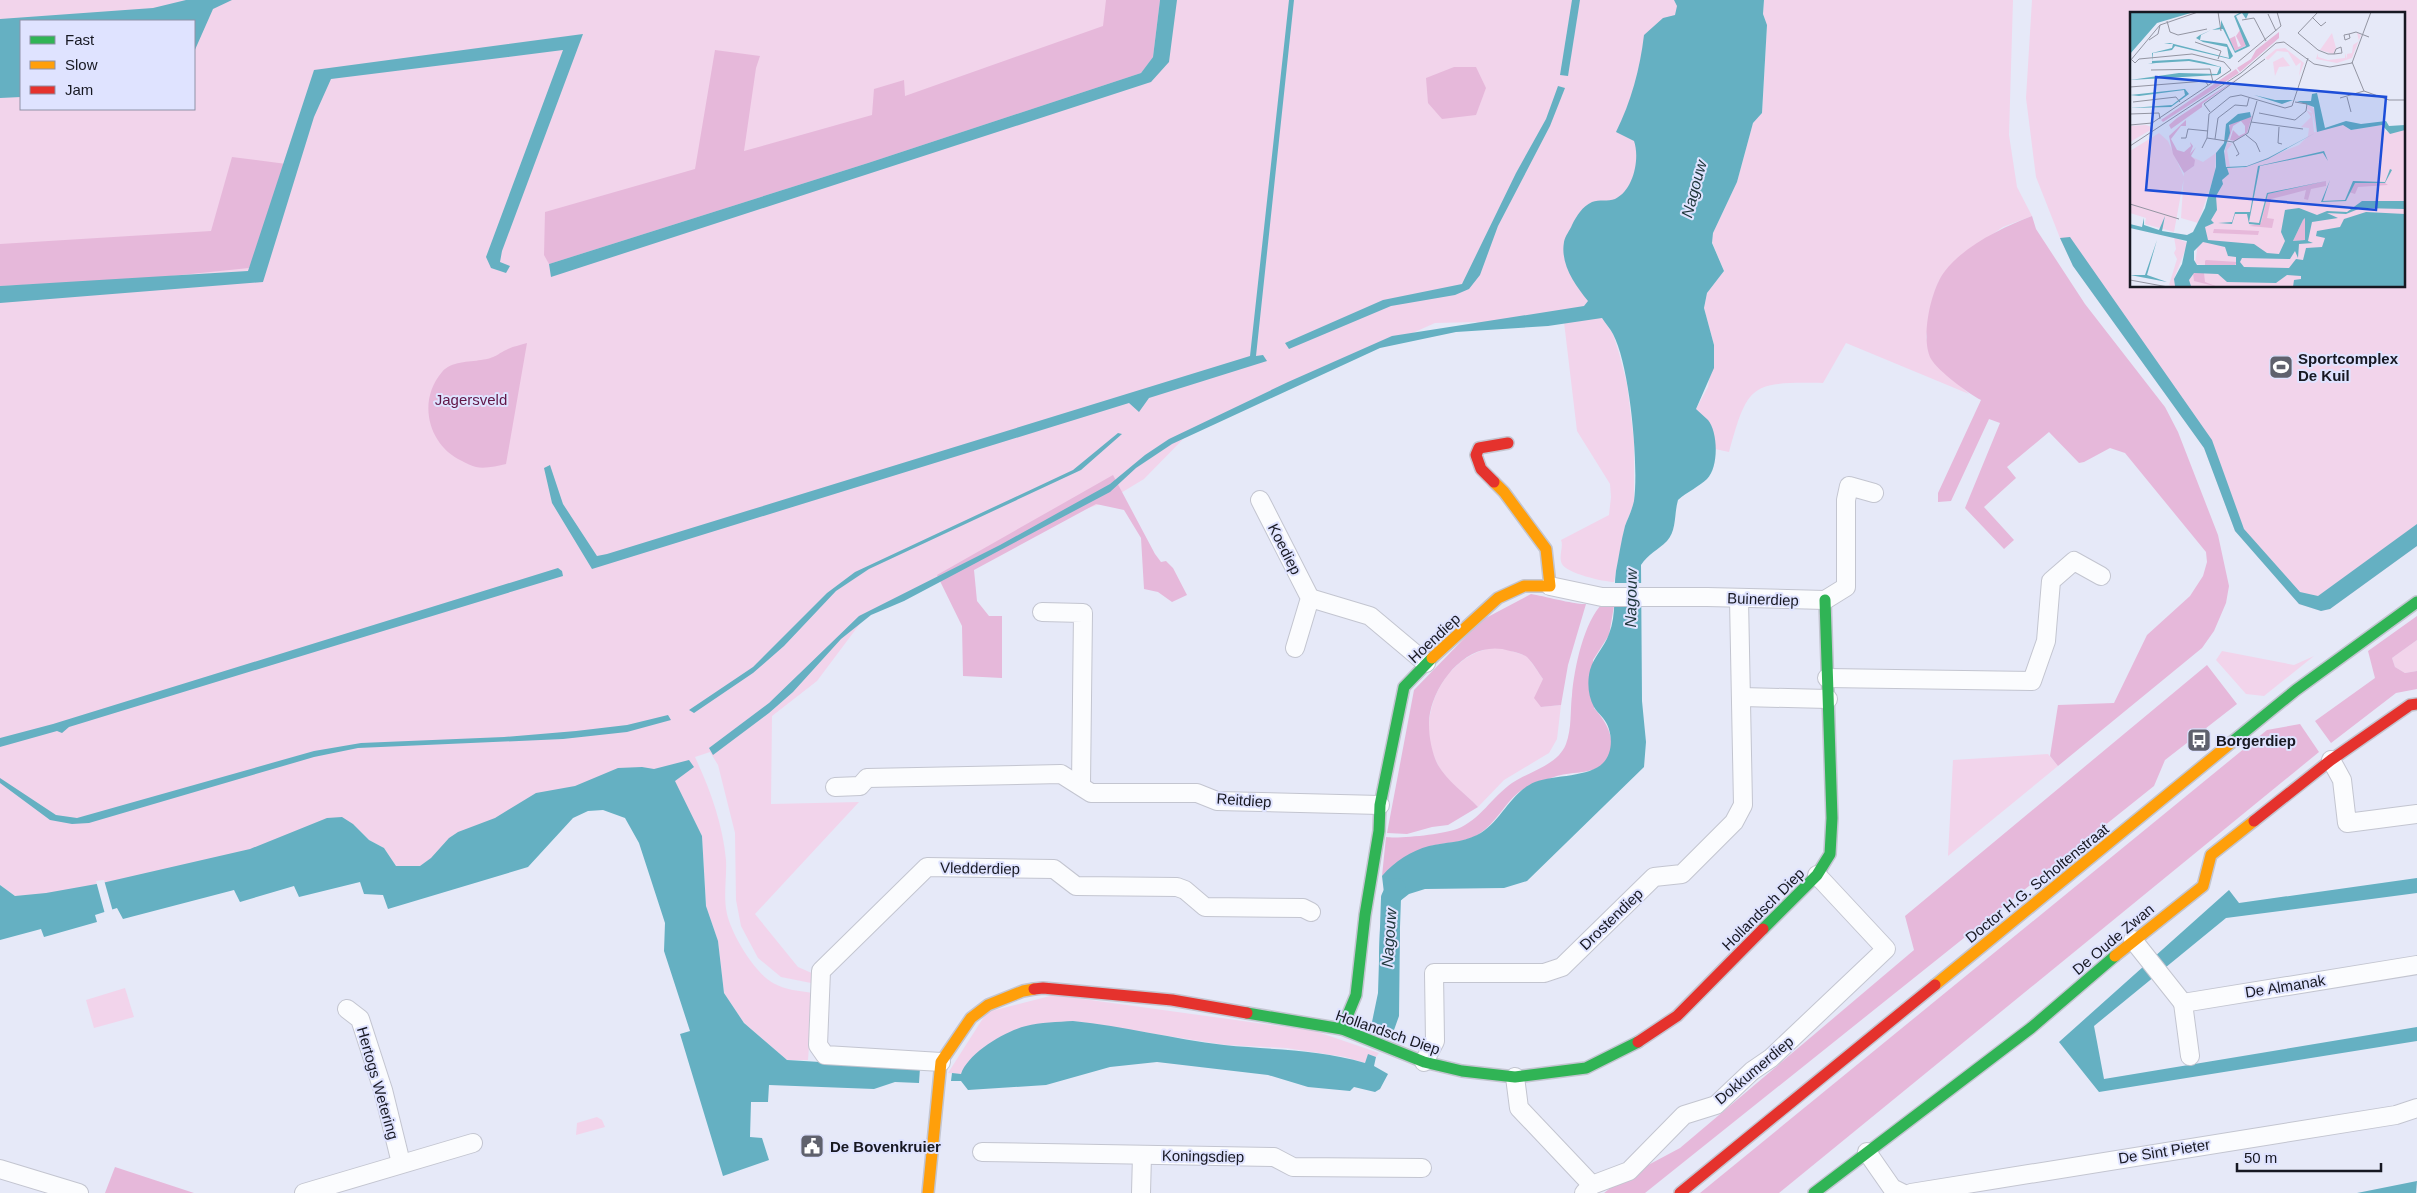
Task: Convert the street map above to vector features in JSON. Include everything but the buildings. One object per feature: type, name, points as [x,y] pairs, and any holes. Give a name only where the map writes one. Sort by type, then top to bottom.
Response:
[{"type":"street","points":[[1508,443],[1479,448],[1476,455],[1478,462],[1482,469],[1504,492],[1546,549],[1550,586]]},
{"type":"street","points":[[1825,600],[1846,587],[1846,500],[1849,486],[1874,493]]},
{"type":"street","name":"Koediep","points":[[1260,500],[1310,598]]},
{"type":"street","points":[[1827,678],[2032,681],[2046,641],[2050,581],[2074,562],[2101,576]]},
{"type":"street","name":"Hoendiep","points":[[1342,1029],[1356,995],[1367,898],[1379,830],[1380,805],[1404,687],[1426,663],[1498,598],[1524,586],[1550,586]]},
{"type":"street","name":"Buinerdiep","points":[[1550,586],[1602,597],[1825,600]]},
{"type":"street","points":[[1295,648],[1310,598],[1370,616],[1426,663]]},
{"type":"street","name":"Drostendiep","points":[[1424,1062],[1435,1041],[1434,973],[1544,973],[1562,967],[1654,877],[1682,874],[1734,822],[1743,805],[1739,599]]},
{"type":"street","name":"Hollandsch Diep","points":[[928,1193],[941,1062],[970,1018],[988,1005],[1023,991],[1043,988],[1172,1000],[1342,1029],[1424,1062],[1462,1071],[1515,1077],[1586,1068],[1642,1040],[1677,1016],[1818,875],[1830,854],[1832,818],[1825,600]]},
{"type":"street","name":"Doctor H.G. Scholtenstraat","points":[[1680,1193],[2296,690],[2417,602]]},
{"type":"street","points":[[1042,612],[1083,613],[1081,786]]},
{"type":"street","points":[[1742,697],[1828,699]]},
{"type":"street","name":"De Oude Zwan","points":[[1814,1193],[2030,1028],[2133,940],[2203,886],[2211,855],[2331,760],[2410,705],[2417,704]]},
{"type":"street","points":[[2331,760],[2342,780],[2347,823],[2417,814]]},
{"type":"street","name":"Reitdiep","points":[[835,787],[860,786],[867,778],[1061,774],[1091,793],[1197,793],[1217,801],[1380,805]]},
{"type":"street","name":"Vledderdiep","points":[[941,1062],[825,1055],[818,1045],[821,971],[927,867],[1054,869],[1076,886],[1177,888],[1185,890],[1205,907],[1303,908],[1311,912]]},
{"type":"street","name":"Dokkumerdiep","points":[[1515,1077],[1519,1108],[1588,1189],[1629,1171],[1684,1115],[1716,1104],[1752,1071],[1771,1058],[1886,949],[1818,875]]},
{"type":"street","points":[[2133,940],[2183,1002],[2190,1056]]},
{"type":"street","name":"De Almanak","points":[[2183,1002],[2417,965]]},
{"type":"street","name":"Hertogs Wetering","points":[[347,1009],[360,1018],[383,1090],[401,1163]]},
{"type":"street","name":"De Sint Pieter","points":[[1911,1193],[2396,1115],[2417,1108]]},
{"type":"street","points":[[304,1193],[473,1143]]},
{"type":"street","name":"Koningsdiep","points":[[982,1152],[1274,1157],[1293,1167],[1422,1168]]},
{"type":"street","points":[[1867,1152],[1892,1188],[1902,1193]]},
{"type":"street","points":[[1141,1193],[1142,1155]]},
{"type":"street","points":[[0,1169],[79,1193]]},
{"type":"green space","name":"Jagersveld","points":[[0,0],[1698,0],[1645,128],[1602,318],[1613,334],[1619,353],[1627,384],[1634,441],[1634,503],[1625,526],[1614,582],[1594,579],[1570,571],[1561,561],[1561,540],[1609,515],[1611,497],[1610,484],[1577,431],[1564,322],[1463,329],[1478,322],[1435,323],[1190,432],[1144,479],[1106,502],[1050,521],[865,617],[817,681],[772,716],[771,804],[859,802],[755,914],[798,967],[814,974],[816,984],[781,977],[758,958],[741,926],[736,900],[735,833],[718,765],[710,752],[695,757],[711,794],[719,820],[726,860],[725,893],[727,914],[739,942],[758,971],[773,983],[793,990],[813,993],[808,1060],[787,1060],[744,1023],[724,993],[718,941],[706,906],[702,836],[674,781],[693,767],[441,868],[396,866],[384,848],[369,840],[354,825],[72,893],[15,896],[0,885]]},
{"type":"green space","points":[[1106,0],[1160,0],[1153,57],[1141,73],[868,163],[549,264],[544,255],[545,212],[695,169],[715,50],[760,56],[756,68],[744,151],[872,115],[874,89],[904,80],[905,96],[1103,26]]},
{"type":"green space","points":[[1764,0],[2013,0],[2009,135],[2017,187],[2032,216],[2003,227],[1971,249],[1939,281],[1934,294],[1926,337],[1932,360],[1969,394],[1846,343],[1823,383],[1781,384],[1767,386],[1756,391],[1748,400],[1742,412],[1729,452],[1715,449],[1713,431],[1696,409],[1708,387],[1714,345],[1704,308],[1707,293],[1724,271],[1712,242],[1713,233],[1737,182],[1753,123],[1762,113],[1767,25],[1763,14]]},
{"type":"green space","name":"Sportcomplex De Kuil","points":[[2032,0],[2417,0],[2417,546],[2330,609],[2321,611],[2299,604],[2235,531],[2204,448],[2073,266],[2036,177],[2026,98]]},
{"type":"green space","points":[[1454,67],[1476,67],[1486,88],[1476,115],[1442,119],[1428,103],[1426,78]]},
{"type":"green space","points":[[232,157],[294,165],[249,268],[132,280],[0,286],[0,244],[211,231]]},
{"type":"green space","points":[[2032,216],[2036,229],[2085,304],[2165,407],[2178,432],[2218,535],[2229,586],[2226,603],[2214,631],[2202,648],[2058,766],[2050,756],[2058,705],[2114,703],[2147,635],[2190,596],[2203,576],[2207,562],[2206,552],[2125,453],[2110,448],[2079,463],[2049,432],[2007,467],[2016,478],[1984,507],[2014,540],[2004,549],[1965,508],[2000,423],[1989,419],[1951,501],[1938,502],[1938,493],[1981,400],[1954,382],[1931,359],[1928,350],[1927,327],[1935,289],[1945,271],[1963,253],[1985,238]]},
{"type":"green space","points":[[527,343],[506,464],[480,468],[450,454],[434,433],[430,421],[428,409],[434,383],[442,372],[450,366],[490,358],[510,348]]},
{"type":"green space","points":[[1113,475],[1155,554],[1161,562],[1166,561],[1173,568],[1187,595],[1172,602],[1158,592],[1144,589],[1141,538],[1124,510],[1096,504],[974,570],[977,601],[989,616],[1002,616],[1002,678],[963,676],[962,626],[937,575]]},
{"type":"green space","points":[[1531,594],[1586,604],[1568,665],[1561,705],[1541,707],[1534,698],[1543,679],[1529,659],[1521,654],[1496,648],[1482,650],[1458,664],[1440,687],[1434,700],[1429,719],[1430,740],[1433,754],[1442,771],[1478,807],[1448,825],[1407,834],[1387,833],[1414,690],[1482,620]]},
{"type":"green space","points":[[1603,603],[1614,606],[1609,635],[1593,660],[1594,708],[1606,724],[1612,743],[1605,763],[1592,770],[1561,775],[1527,787],[1519,792],[1485,830],[1479,834],[1462,841],[1425,848],[1382,876],[1386,837],[1422,836],[1457,829],[1472,820],[1512,783],[1543,767],[1562,751],[1569,732],[1573,684],[1581,646],[1590,621]]},
{"type":"green space","points":[[2417,616],[2417,640],[2392,658],[2395,667],[2405,673],[2417,671],[2417,689],[2396,693],[2331,743],[2315,721],[2375,678],[2368,651]]},
{"type":"green space","points":[[2417,640],[2417,671],[2405,673],[2395,667],[2392,658]]},
{"type":"green space","points":[[1499,647],[1527,656],[1543,679],[1541,707],[1561,705],[1557,739],[1549,753],[1504,780],[1478,807],[1451,782],[1438,765],[1431,746],[1429,727],[1432,708],[1438,690],[1449,673],[1463,660],[1480,651]]},
{"type":"green space","points":[[2222,651],[2294,665],[2314,656],[2264,696],[2246,694],[2216,660]]},
{"type":"green space","points":[[2207,665],[2237,704],[2165,760],[2154,786],[1645,1193],[1604,1193],[1622,1179],[1680,1148],[1914,950],[1905,916]]},
{"type":"green space","points":[[2300,724],[2319,752],[1779,1193],[1700,1193],[2267,730]]},
{"type":"green space","points":[[2048,754],[2058,766],[1948,856],[1953,760]]},
{"type":"green space","points":[[125,988],[134,1017],[94,1028],[86,1000]]},
{"type":"green space","points":[[1054,995],[1315,1031],[1379,1053],[1376,1057],[1368,1055],[1365,1063],[1345,1057],[1286,1048],[1225,1045],[1073,1021],[961,1074],[948,1073],[987,1012]]},
{"type":"green space","points":[[597,1117],[602,1120],[605,1127],[576,1135],[577,1123]]},
{"type":"green space","points":[[115,1167],[194,1193],[105,1193]]},
{"type":"water","points":[[186,0],[232,0],[213,9],[195,50],[195,20],[20,20],[20,97],[0,98],[0,19],[153,8]]},
{"type":"water","points":[[1160,0],[1177,0],[1169,62],[1151,82],[551,277],[549,264],[868,163],[1141,73],[1153,57]]},
{"type":"water","points":[[1289,0],[1294,0],[1256,356],[1263,355],[1267,361],[1149,398],[1139,412],[1129,403],[592,569],[552,503],[544,468],[550,465],[563,504],[597,556],[1250,356]]},
{"type":"water","points":[[1572,0],[1580,0],[1568,76],[1560,75]]},
{"type":"water","points":[[1674,0],[1764,0],[1763,14],[1767,25],[1762,113],[1753,123],[1737,182],[1713,233],[1712,243],[1724,271],[1707,293],[1704,308],[1714,345],[1714,368],[1696,409],[1708,420],[1714,433],[1716,450],[1714,466],[1707,479],[1678,500],[1674,527],[1670,537],[1641,565],[1642,701],[1646,742],[1644,767],[1527,881],[1504,888],[1425,889],[1409,894],[1400,901],[1397,915],[1381,911],[1384,893],[1382,876],[1398,861],[1422,848],[1459,841],[1477,835],[1493,823],[1518,793],[1526,787],[1543,780],[1590,771],[1603,763],[1609,753],[1611,741],[1609,729],[1592,703],[1589,694],[1589,679],[1592,665],[1607,639],[1611,626],[1614,611],[1615,579],[1621,543],[1634,501],[1635,464],[1632,416],[1624,369],[1613,334],[1602,318],[1548,326],[1456,332],[1380,348],[1172,444],[1136,468],[1110,492],[904,601],[871,615],[841,639],[793,692],[769,713],[713,755],[709,748],[769,703],[859,616],[1000,545],[1110,484],[1145,455],[1169,439],[1288,382],[1392,336],[1584,306],[1588,301],[1578,288],[1566,266],[1563,250],[1565,240],[1576,218],[1585,206],[1595,201],[1615,199],[1622,195],[1631,181],[1636,164],[1634,141],[1616,132],[1634,85],[1644,35],[1663,18],[1675,15],[1677,6]]},
{"type":"water","points":[[583,34],[502,251],[500,262],[510,266],[506,273],[491,268],[486,257],[563,50],[331,79],[314,117],[263,282],[0,303],[0,286],[248,271],[314,70]]},
{"type":"water","points":[[1558,86],[1565,88],[1550,126],[1498,226],[1480,275],[1469,289],[1455,295],[1391,306],[1289,349],[1285,343],[1383,300],[1462,284],[1516,173],[1546,119]]},
{"type":"water","points":[[2070,237],[2212,440],[2244,529],[2300,592],[2318,596],[2417,524],[2417,546],[2330,609],[2321,611],[2299,604],[2235,531],[2204,448],[2073,266],[2060,238]]},
{"type":"water","points":[[1118,433],[1122,434],[1081,470],[869,569],[836,591],[784,646],[753,673],[694,713],[689,710],[753,667],[827,593],[855,572],[1073,470]]},
{"type":"water","points":[[558,568],[562,571],[563,576],[69,727],[62,733],[57,731],[0,747],[0,738],[53,724]]},
{"type":"water","points":[[668,715],[671,720],[627,732],[563,739],[358,748],[314,757],[89,823],[72,824],[50,820],[0,783],[0,778],[56,815],[77,818],[314,751],[361,743],[504,737],[576,731],[627,725]]},
{"type":"water","points":[[689,760],[694,767],[675,781],[702,836],[706,906],[718,941],[724,993],[744,1023],[787,1060],[920,1068],[919,1083],[895,1082],[874,1089],[769,1085],[768,1102],[751,1102],[750,1137],[762,1138],[769,1160],[723,1176],[680,1034],[690,1031],[664,951],[665,923],[639,843],[625,818],[603,810],[588,811],[573,818],[528,867],[388,909],[383,895],[364,894],[360,882],[299,897],[294,886],[240,902],[234,890],[123,919],[117,908],[95,915],[97,922],[44,937],[41,929],[0,940],[0,885],[15,896],[46,893],[102,883],[250,849],[327,818],[342,817],[353,824],[369,840],[384,848],[396,866],[420,866],[431,858],[449,838],[458,832],[495,818],[536,793],[575,786],[618,768],[642,767],[654,769]]},
{"type":"water","points":[[2417,878],[2417,893],[2226,918],[2094,1026],[2104,1079],[2417,1027],[2417,1041],[2099,1092],[2059,1042],[2229,890],[2239,903]]},
{"type":"water","points":[[1380,929],[1400,930],[1399,1016],[1394,1030],[1372,1022],[1378,993]]},
{"type":"water","points":[[1073,1021],[1224,1045],[1330,1055],[1365,1063],[1368,1054],[1376,1057],[1374,1066],[1388,1074],[1380,1089],[1375,1092],[1354,1087],[1350,1091],[1308,1087],[1268,1075],[1157,1062],[1110,1067],[1046,1085],[968,1090],[961,1081],[951,1081],[952,1073],[961,1074],[971,1058],[979,1051],[1008,1033],[1031,1025]]},
{"type":"water","points":[[2417,1181],[2416,1193],[2357,1193]]},
{"type":"pier","points":[[1612,583],[1643,583],[1643,606],[1612,606]]},
{"type":"pier","points":[[104,880],[113,912],[105,914],[96,881]]},
{"type":"waterway","name":"Nagouw","points":[[1389,956],[1391,898],[1396,888]]},
{"type":"traffic: fast","points":[[1763,929],[1817,875],[1830,854],[1832,818],[1825,600]]},
{"type":"traffic: fast","points":[[2232,742],[2296,690],[2417,602]]},
{"type":"traffic: fast","points":[[1342,1029],[1356,995],[1365,915],[1379,831],[1380,805],[1404,687],[1432,658]]},
{"type":"traffic: fast","points":[[1814,1193],[2031,1028],[2115,956]]},
{"type":"traffic: fast","points":[[1247,1013],[1342,1029],[1424,1062],[1462,1071],[1515,1077],[1586,1068],[1638,1042]]},
{"type":"traffic: slow","points":[[1432,658],[1498,598],[1524,586],[1550,586],[1546,549],[1504,492],[1494,482]]},
{"type":"traffic: slow","points":[[1935,985],[2232,742]]},
{"type":"traffic: slow","points":[[2115,956],[2203,886],[2211,855],[2254,821]]},
{"type":"traffic: slow","points":[[928,1193],[941,1062],[971,1018],[988,1005],[1023,991],[1034,989]]},
{"type":"traffic: jam","points":[[1494,482],[1481,469],[1476,455],[1479,448],[1508,443]]},
{"type":"traffic: jam","points":[[2254,821],[2331,760],[2410,705],[2417,704]]},
{"type":"traffic: jam","points":[[1638,1042],[1677,1016],[1763,929]]},
{"type":"traffic: jam","points":[[1680,1193],[1935,985]]},
{"type":"traffic: jam","points":[[1034,989],[1043,988],[1172,1000],[1247,1013]]},
{"type":"place","name":"Sportcomplex De Kuil","points":[[2281,367]]},
{"type":"place","name":"Borgerdiep","points":[[2199,740]]},
{"type":"place","name":"De Bovenkruier","points":[[812,1146]]}]
